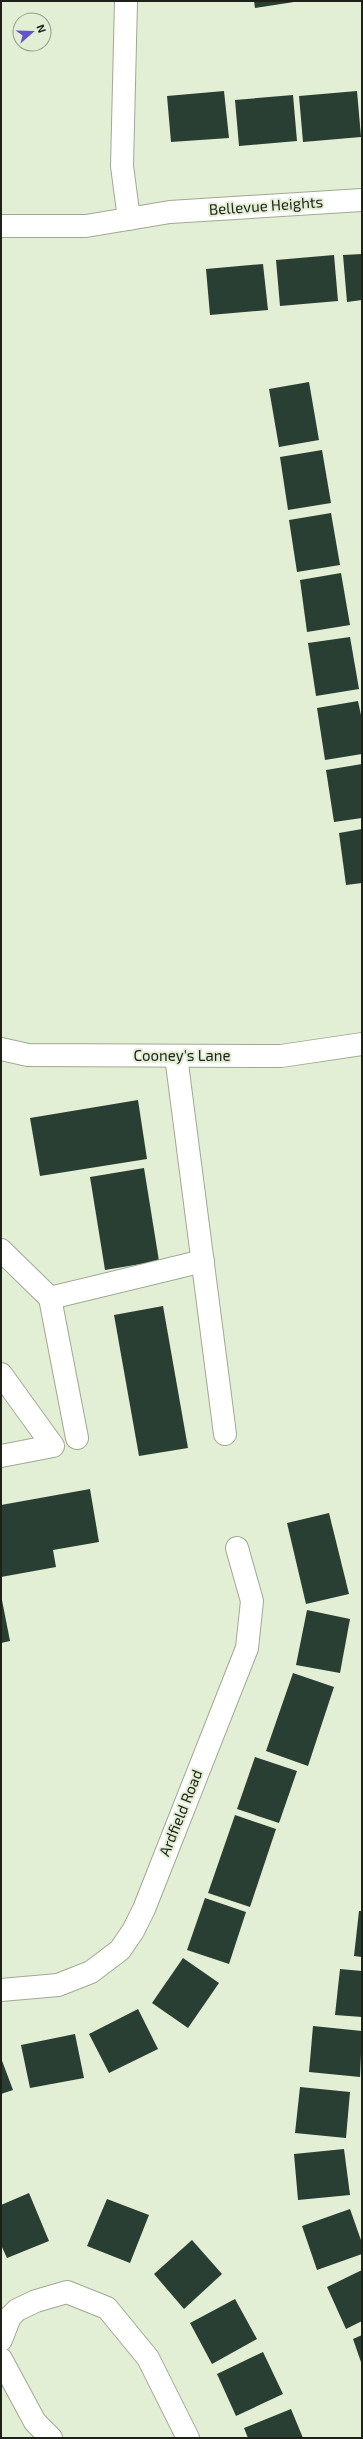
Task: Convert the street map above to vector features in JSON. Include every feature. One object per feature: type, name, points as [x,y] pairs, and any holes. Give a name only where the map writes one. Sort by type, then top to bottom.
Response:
[{"type":"street","points":[[126,1],[122,166],[129,219]]},
{"type":"street","name":"Bellevue Heights","points":[[1,226],[86,226],[170,212],[362,200]]},
{"type":"street","name":"Cooney's Lane","points":[[1,1049],[28,1055],[281,1056],[362,1044]]},
{"type":"street","points":[[176,1056],[225,1434]]},
{"type":"street","points":[[1,1250],[50,1298],[77,1438]]},
{"type":"street","points":[[50,1298],[203,1261]]},
{"type":"street","points":[[1,1374],[53,1446],[1,1456]]},
{"type":"street","name":"Ardfield Road","points":[[1,1990],[58,1985],[91,1972],[120,1950],[133,1931],[144,1909],[247,1648],[252,1601],[238,1548]]},
{"type":"street","points":[[1,2340],[10,2317],[17,2310],[36,2301],[67,2292],[107,2308],[148,2358],[188,2438]]},
{"type":"street","points":[[1,2359],[35,2422],[51,2438]]},
{"type":"building","points":[[254,1],[293,1],[294,2],[255,8]]},
{"type":"building","points":[[224,91],[229,138],[171,142],[167,96]]},
{"type":"building","points":[[357,91],[361,137],[303,142],[299,96]]},
{"type":"building","points":[[293,95],[297,141],[239,146],[235,100]]},
{"type":"building","points":[[362,254],[362,300],[347,302],[343,255]]},
{"type":"building","points":[[334,255],[338,301],[280,306],[276,260]]},
{"type":"building","points":[[263,264],[268,310],[210,315],[206,269]]},
{"type":"building","points":[[309,382],[319,440],[279,447],[269,389]]},
{"type":"building","points":[[322,450],[331,503],[288,510],[280,457]]},
{"type":"building","points":[[331,513],[340,565],[297,572],[289,520]]},
{"type":"building","points":[[341,573],[350,625],[307,632],[300,580]]},
{"type":"building","points":[[350,637],[359,689],[316,696],[308,643]]},
{"type":"building","points":[[358,701],[362,720],[362,754],[325,760],[317,708]]},
{"type":"building","points":[[362,764],[362,818],[334,822],[326,770]]},
{"type":"building","points":[[362,829],[362,883],[346,885],[339,833]]},
{"type":"building","points":[[138,1100],[147,1159],[40,1176],[30,1118]]},
{"type":"building","points":[[144,1168],[159,1261],[105,1270],[90,1177]]},
{"type":"building","points":[[163,1306],[188,1448],[139,1456],[114,1315]]},
{"type":"building","points":[[90,1489],[99,1542],[53,1550],[56,1567],[1,1577],[1,1505]]},
{"type":"building","points":[[329,1513],[349,1594],[306,1604],[287,1523]]},
{"type":"building","points":[[1,1595],[10,1641],[1,1643]]},
{"type":"building","points":[[307,1610],[350,1619],[340,1673],[296,1665]]},
{"type":"building","points":[[293,1673],[334,1687],[308,1766],[266,1751]]},
{"type":"building","points":[[255,1757],[297,1771],[279,1823],[237,1809]]},
{"type":"building","points":[[235,1815],[276,1829],[250,1907],[208,1893]]},
{"type":"building","points":[[205,1898],[246,1912],[229,1964],[187,1950]]},
{"type":"building","points":[[359,1911],[362,1911],[362,1957],[354,1956]]},
{"type":"building","points":[[183,1958],[219,1983],[188,2028],[152,2003]]},
{"type":"building","points":[[340,1969],[362,1971],[362,2017],[335,2015]]},
{"type":"building","points":[[138,2009],[158,2049],[109,2073],[89,2034]]},
{"type":"building","points":[[313,2026],[362,2031],[360,2077],[309,2072]]},
{"type":"building","points":[[75,2034],[84,2078],[30,2088],[21,2045]]},
{"type":"building","points":[[1,2058],[13,2090],[1,2094]]},
{"type":"building","points":[[300,2087],[350,2092],[346,2138],[295,2133]]},
{"type":"building","points":[[344,2149],[350,2195],[298,2200],[294,2154]]},
{"type":"building","points":[[29,2193],[49,2241],[7,2258],[1,2245],[1,2205]]},
{"type":"building","points":[[107,2199],[149,2215],[130,2263],[87,2246]]},
{"type":"building","points":[[350,2209],[362,2243],[362,2254],[317,2270],[302,2226]]},
{"type":"building","points":[[192,2240],[222,2274],[184,2309],[154,2274]]},
{"type":"building","points":[[362,2270],[362,2321],[346,2329],[327,2287]]},
{"type":"building","points":[[235,2299],[257,2339],[212,2364],[190,2323]]},
{"type":"building","points":[[362,2335],[362,2365],[353,2339]]},
{"type":"building","points":[[263,2352],[283,2394],[236,2416],[217,2374]]},
{"type":"building","points":[[291,2409],[303,2438],[248,2438],[244,2428]]}]
